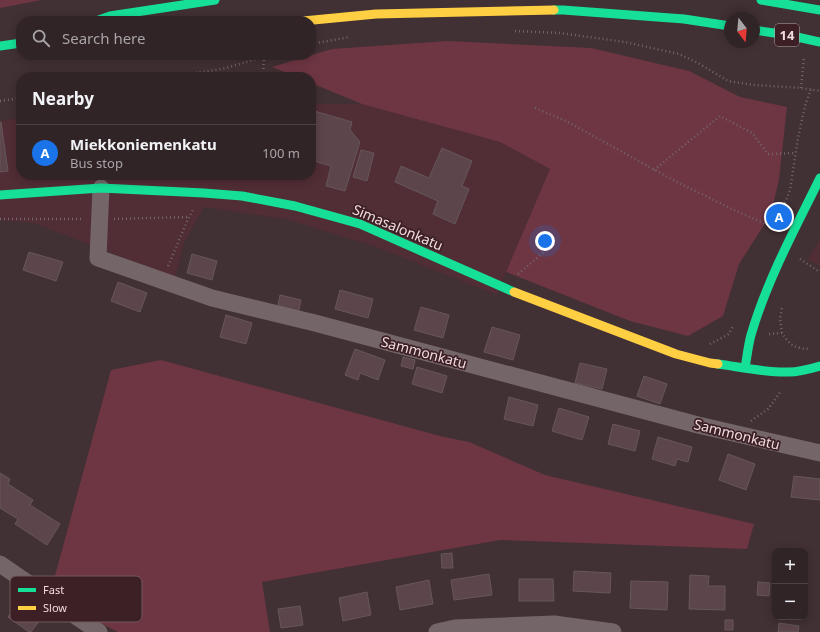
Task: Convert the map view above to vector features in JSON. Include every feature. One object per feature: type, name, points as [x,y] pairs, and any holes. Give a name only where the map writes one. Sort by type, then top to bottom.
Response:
[{"type":"main road","points":[[110,16],[215,0]]},
{"type":"main road","name":"14","points":[[761,0],[820,10]]},
{"type":"main road","points":[[316,20],[376,14],[563,10],[684,19],[724,25]]},
{"type":"main road","name":"14","points":[[760,31],[820,42]]},
{"type":"main road","points":[[0,46],[16,44]]},
{"type":"main road","points":[[745,368],[751,336],[760,308],[783,252],[820,178]]},
{"type":"main road","name":"Simasalonkatu","points":[[0,195],[101,188],[242,196],[295,206],[360,224],[503,288],[676,354],[710,363],[773,371],[791,372],[807,370],[820,366]]},
{"type":"main road","points":[[801,216],[820,200]]},
{"type":"street","name":"Sammonkatu","points":[[101,188],[98,258],[212,298],[315,322],[735,434],[820,454]]},
{"type":"street","points":[[0,564],[17,576]]},
{"type":"street","points":[[84,622],[99,632]]},
{"type":"street","points":[[437,632],[455,628],[554,624],[613,632]]},
{"type":"path","points":[[513,31],[560,33],[625,42],[679,54],[698,63],[728,81],[820,91]]},
{"type":"path","points":[[316,43],[356,36]]},
{"type":"path","points":[[801,88],[804,57]]},
{"type":"path","points":[[202,72],[222,69],[254,60]]},
{"type":"path","points":[[262,72],[264,60]]},
{"type":"path","points":[[785,204],[790,190],[798,138],[805,106],[811,89]]},
{"type":"path","points":[[0,101],[16,99]]},
{"type":"path","points":[[535,108],[568,122],[673,180],[775,228]]},
{"type":"path","points":[[654,170],[720,116],[752,133],[768,154],[796,153]]},
{"type":"path","points":[[162,280],[189,217],[204,193]]},
{"type":"path","points":[[0,219],[189,217]]},
{"type":"path","points":[[772,234],[777,223]]},
{"type":"path","points":[[503,288],[551,246]]},
{"type":"path","points":[[729,334],[735,323]]},
{"type":"path","points":[[706,346],[729,334],[751,336],[782,333],[787,341],[794,347],[809,349],[815,348]]},
{"type":"path","points":[[735,434],[768,409],[783,388],[791,372]]},
{"type":"shaded area","points":[[0,0],[42,0],[0,8]]},
{"type":"shaded area","points":[[447,41],[591,48],[689,71],[740,97],[787,107],[779,179],[771,214],[739,264],[723,316],[688,336],[630,321],[506,272],[550,169],[500,142],[362,104],[316,85],[316,72],[284,72],[272,67],[295,60],[316,60],[316,54],[332,49]]},
{"type":"shaded area","points":[[316,104],[362,104],[500,142],[550,169],[497,295],[374,246],[285,219],[204,207],[184,243],[175,278],[34,223],[0,220],[0,121],[16,119],[16,180],[316,180]]},
{"type":"shaded area","points":[[820,238],[820,266],[808,260]]},
{"type":"shaded area","points":[[161,360],[440,436],[469,442],[545,475],[754,524],[747,549],[500,540],[262,582],[270,632],[118,632],[99,622],[142,622],[142,576],[55,576],[111,370]]},
{"type":"building","points":[[316,111],[352,122],[350,130],[360,142],[345,191],[326,186],[331,166],[316,162]]},
{"type":"building","points":[[0,122],[8,171],[0,172]]},
{"type":"building","points":[[442,148],[472,161],[462,186],[469,189],[455,224],[433,214],[438,201],[395,182],[401,166],[429,178]]},
{"type":"building","points":[[361,150],[374,153],[367,181],[353,177]]},
{"type":"building","points":[[29,252],[63,262],[56,281],[23,270]]},
{"type":"building","points":[[192,254],[217,261],[212,280],[187,273]]},
{"type":"building","points":[[118,282],[147,293],[140,312],[111,301]]},
{"type":"building","points":[[340,290],[373,299],[368,318],[335,309]]},
{"type":"building","points":[[280,295],[301,300],[298,314],[277,309]]},
{"type":"building","points":[[421,307],[449,315],[443,338],[414,330]]},
{"type":"building","points":[[226,315],[252,323],[246,344],[220,337]]},
{"type":"building","points":[[492,327],[520,335],[513,360],[484,352]]},
{"type":"building","points":[[355,349],[385,360],[378,380],[360,373],[358,380],[345,375]]},
{"type":"building","points":[[403,357],[415,360],[413,369],[401,366]]},
{"type":"building","points":[[580,363],[607,369],[602,389],[575,383]]},
{"type":"building","points":[[417,367],[447,376],[442,393],[412,384]]},
{"type":"building","points":[[644,376],[667,384],[660,404],[637,396]]},
{"type":"building","points":[[509,397],[538,405],[533,426],[504,419]]},
{"type":"building","points":[[559,408],[589,417],[582,440],[552,431]]},
{"type":"building","points":[[613,424],[640,431],[635,451],[608,444]]},
{"type":"building","points":[[658,437],[692,447],[688,462],[677,459],[675,466],[652,459]]},
{"type":"building","points":[[728,454],[755,464],[746,490],[719,480]]},
{"type":"building","points":[[0,473],[10,479],[8,484],[33,500],[30,505],[60,524],[47,545],[15,524],[18,519],[0,508]]},
{"type":"building","points":[[794,476],[820,479],[820,500],[791,497]]},
{"type":"building","points":[[452,553],[453,568],[442,568],[441,554]]},
{"type":"building","points":[[574,571],[611,573],[610,593],[573,591]]},
{"type":"building","points":[[489,574],[492,595],[454,600],[451,580]]},
{"type":"building","points":[[690,575],[709,576],[708,586],[725,586],[725,610],[689,609]]},
{"type":"building","points":[[519,579],[553,579],[554,601],[519,601]]},
{"type":"building","points":[[429,580],[433,604],[400,610],[396,587]]},
{"type":"building","points":[[631,581],[668,582],[667,610],[630,608]]},
{"type":"building","points":[[758,582],[770,583],[769,596],[757,595]]},
{"type":"building","points":[[367,592],[371,615],[343,621],[339,598]]},
{"type":"building","points":[[300,606],[303,625],[281,628],[278,609]]},
{"type":"building","points":[[725,620],[733,620],[733,630],[725,630]]},
{"type":"building","points":[[15,622],[38,622],[31,632]]},
{"type":"building","points":[[779,623],[799,626],[798,632],[778,632]]},
{"type":"traffic: fast","points":[[110,16],[215,0]]},
{"type":"traffic: fast","points":[[761,0],[820,10]]},
{"type":"traffic: fast","points":[[554,10],[684,19],[724,25]]},
{"type":"traffic: fast","points":[[760,31],[820,42]]},
{"type":"traffic: fast","points":[[0,46],[16,44]]},
{"type":"traffic: fast","points":[[745,368],[751,335],[765,294],[782,255],[820,178]]},
{"type":"traffic: fast","points":[[0,195],[101,188],[242,196],[295,206],[360,224],[514,292]]},
{"type":"traffic: fast","points":[[718,364],[763,371],[781,372],[801,371],[820,366]]},
{"type":"traffic: slow","points":[[316,20],[376,14],[554,10]]},
{"type":"traffic: slow","points":[[514,292],[676,354],[718,364]]},
{"type":"place","name":"Miekkoniemenkatu","points":[[779,217]]}]
